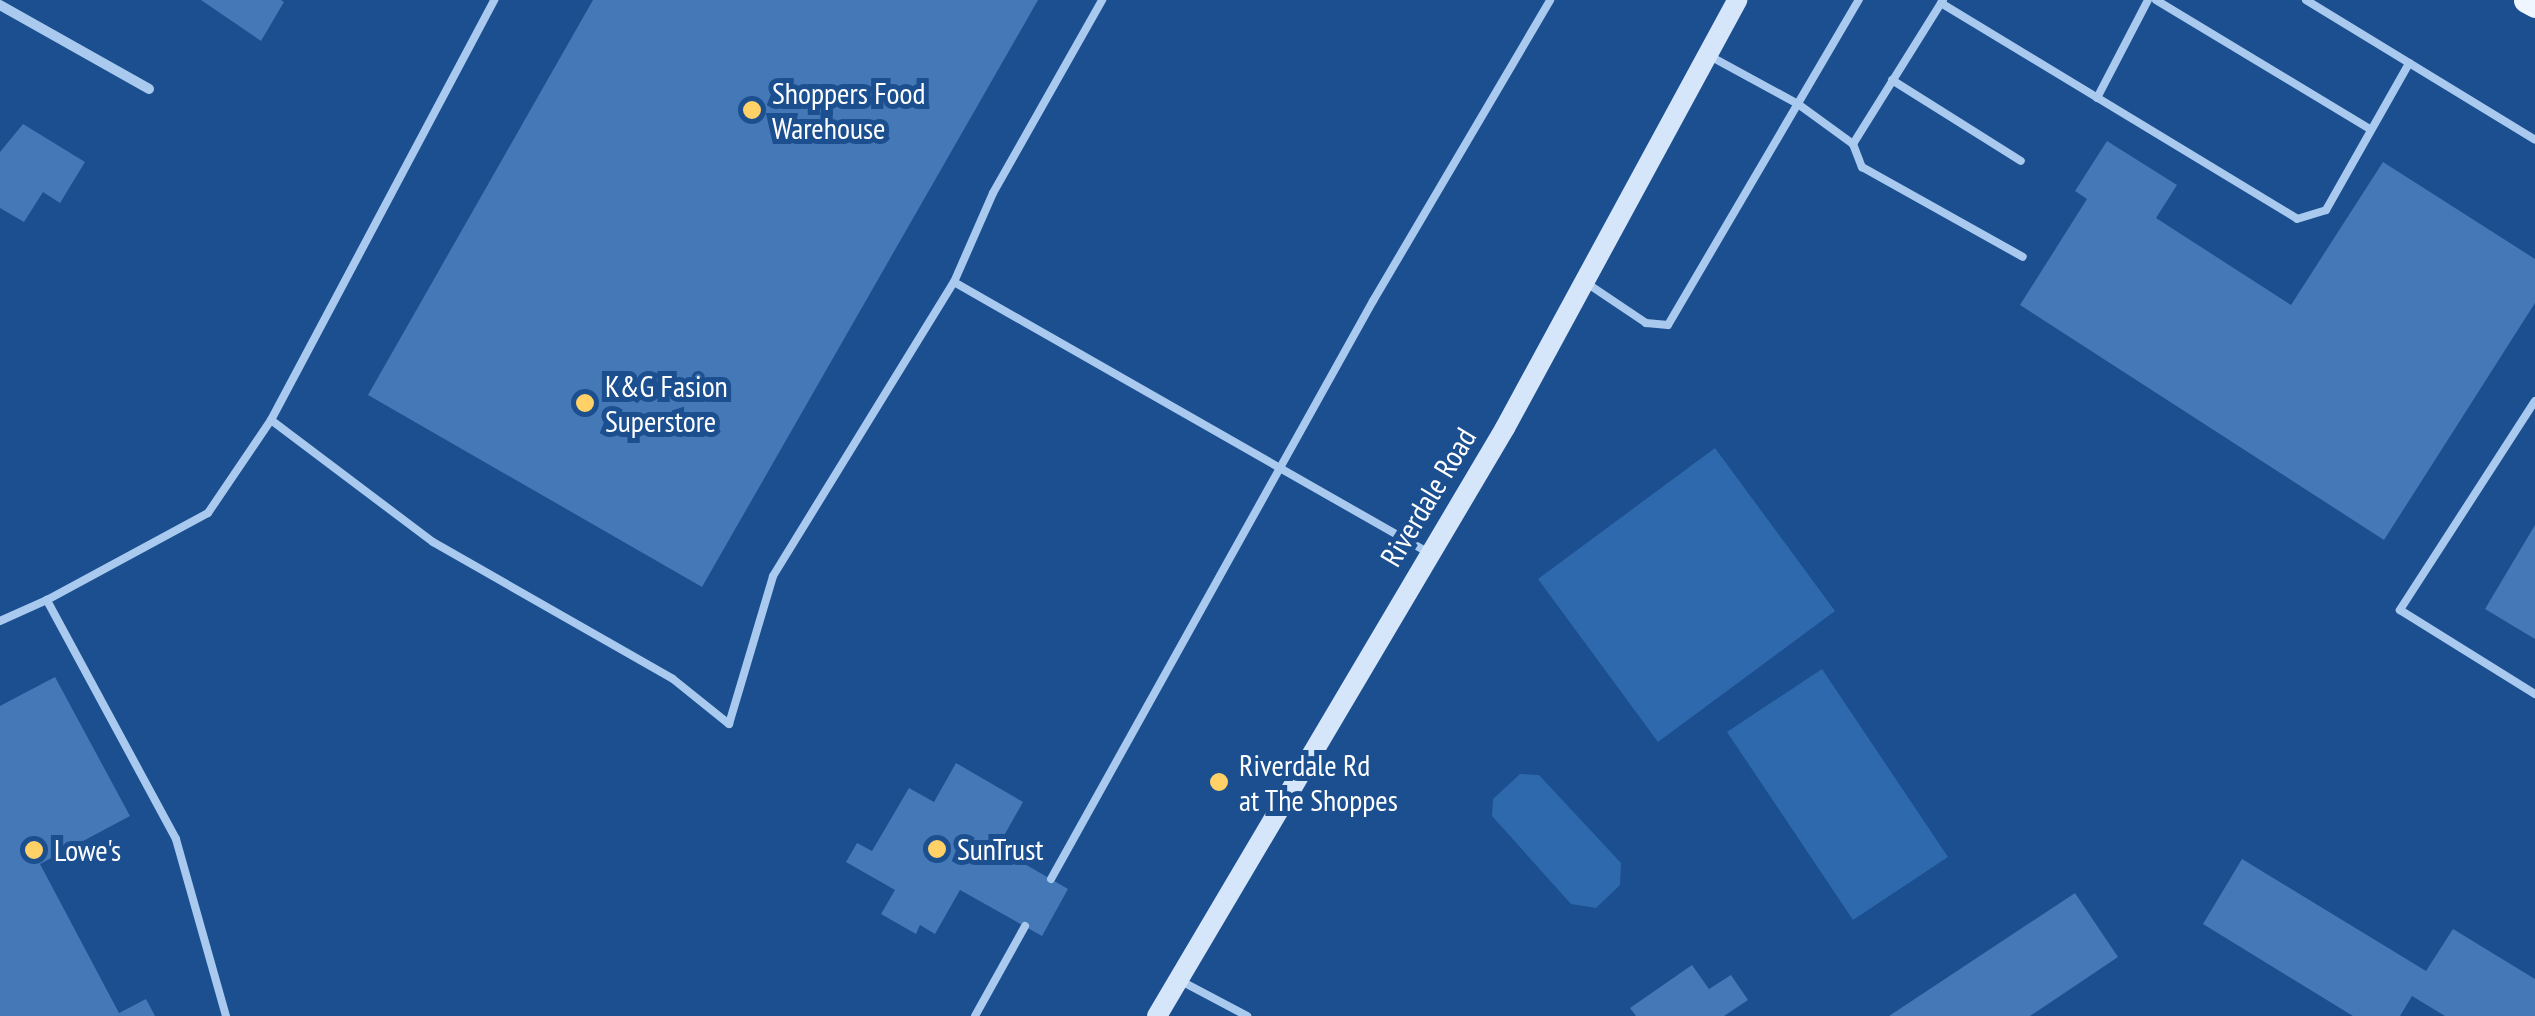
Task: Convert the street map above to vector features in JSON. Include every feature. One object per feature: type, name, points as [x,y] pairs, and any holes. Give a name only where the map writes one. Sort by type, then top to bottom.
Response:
[{"type":"main road","name":"Riverdale Road","points":[[1157,1016],[1430,553],[1584,282],[1737,0]]},
{"type":"main road","points":[[2526,0],[2535,5]]},
{"type":"street","points":[[0,5],[149,89]]},
{"type":"lane","points":[[0,621],[47,600],[208,513],[271,420],[494,0]]},
{"type":"lane","points":[[271,420],[433,542],[673,679],[730,724],[773,576],[954,282],[1019,143],[1102,0]]},
{"type":"lane","points":[[1051,879],[1280,468],[1550,0]]},
{"type":"lane","points":[[1584,282],[1646,323],[1668,325],[1859,0]]},
{"type":"lane","points":[[2097,98],[2148,0]]},
{"type":"lane","points":[[2156,0],[2370,129]]},
{"type":"lane","points":[[2306,0],[2535,140]]},
{"type":"lane","points":[[1853,144],[1942,2],[2298,219],[2326,210],[2409,63]]},
{"type":"lane","points":[[1708,55],[1798,104],[1853,144],[1862,167],[2023,257]]},
{"type":"lane","points":[[1892,80],[2020,161]]},
{"type":"lane","points":[[954,282],[1430,553]]},
{"type":"lane","points":[[2535,402],[2400,610],[2535,694]]},
{"type":"lane","points":[[47,600],[176,840],[226,1016]]},
{"type":"lane","points":[[975,1016],[1024,926]]},
{"type":"lane","points":[[1178,979],[1247,1016]]},
{"type":"shaded area","points":[[1715,448],[1835,611],[1658,742],[1538,579]]},
{"type":"shaded area","points":[[1822,669],[1948,857],[1853,920],[1727,732]]},
{"type":"shaded area","points":[[1520,774],[1539,775],[1621,863],[1620,885],[1596,908],[1571,904],[1492,816],[1493,799]]},
{"type":"building","points":[[201,0],[281,0],[284,2],[261,41]]},
{"type":"building","name":"Shoppers Food Warehouse","points":[[593,0],[1038,0],[702,587],[368,395]]},
{"type":"building","points":[[23,124],[85,162],[60,203],[43,192],[24,222],[0,208],[0,152]]},
{"type":"building","points":[[2107,141],[2177,185],[2156,218],[2291,305],[2383,162],[2535,259],[2535,303],[2384,540],[2020,305],[2087,199],[2075,191]]},
{"type":"building","points":[[2535,525],[2535,639],[2485,609]]},
{"type":"building","name":"Lowe's","points":[[55,677],[130,816],[40,864],[119,1013],[146,999],[155,1016],[0,1016],[0,706]]},
{"type":"building","name":"SunTrust","points":[[956,763],[1023,802],[997,848],[1068,889],[1042,936],[960,890],[935,934],[920,925],[916,934],[881,914],[895,890],[846,862],[857,843],[872,851],[909,788],[934,802]]},
{"type":"building","points":[[2242,859],[2426,971],[2453,929],[2535,979],[2535,1016],[2445,1016],[2412,996],[2400,1016],[2353,1016],[2203,924]]},
{"type":"building","points":[[2075,893],[2118,957],[2030,1016],[1889,1016]]},
{"type":"building","points":[[1692,965],[1709,989],[1731,975],[1748,1000],[1724,1016],[1636,1016],[1630,1008]]},
{"type":"place","name":"Shoppers Food Warehouse","points":[[752,110]]},
{"type":"place","name":"K&G Fasion Superstore","points":[[585,403]]},
{"type":"place","name":"Riverdale Rd at The Shoppes","points":[[1219,782]]},
{"type":"place","name":"SunTrust","points":[[937,849]]},
{"type":"place","name":"Lowe's","points":[[34,850]]}]
